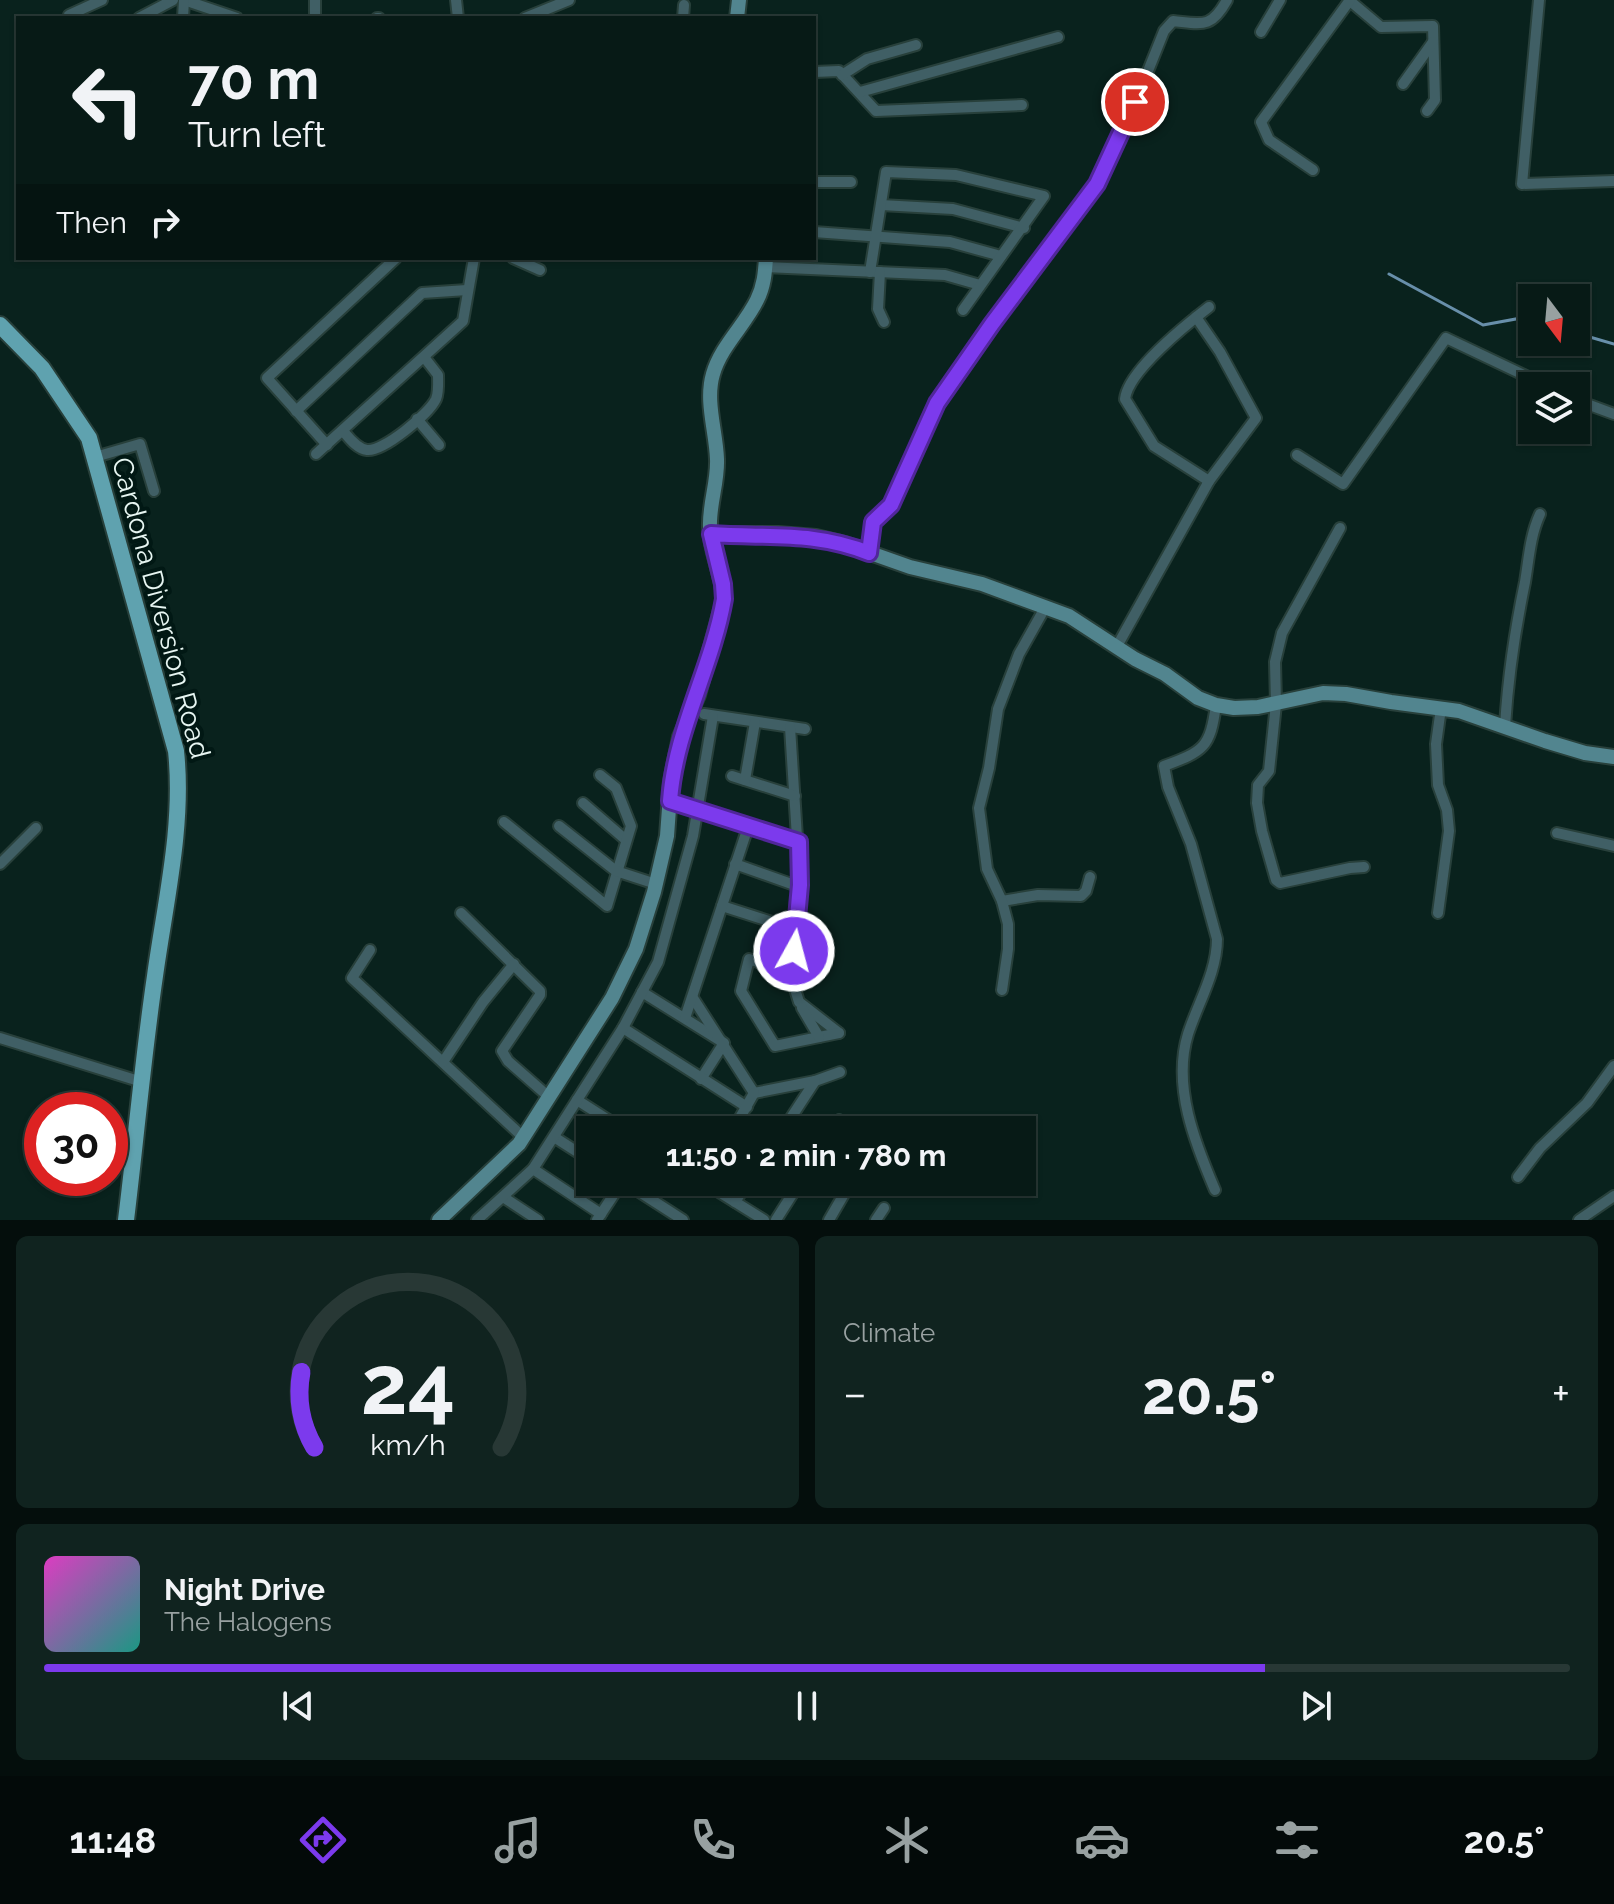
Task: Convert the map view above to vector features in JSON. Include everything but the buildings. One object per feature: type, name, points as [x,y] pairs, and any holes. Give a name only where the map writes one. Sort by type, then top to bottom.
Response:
[{"type":"main road","name":"Cardona Diversion Road","points":[[0,325],[42,368],[89,438],[171,727],[179,774],[174,840],[126,1220]]},
{"type":"street","points":[[69,16],[102,0]]},
{"type":"street","points":[[143,16],[173,0]]},
{"type":"street","points":[[184,0],[231,16]]},
{"type":"street","points":[[869,553],[873,522],[891,505],[937,403],[1097,184],[1126,126],[1164,31],[1173,21],[1202,25],[1214,19],[1227,0]]},
{"type":"street","points":[[1261,32],[1280,0]]},
{"type":"street","points":[[1539,0],[1522,184],[1614,181]]},
{"type":"street","points":[[533,16],[562,1]]},
{"type":"street","points":[[1313,170],[1269,140],[1261,122],[1350,1],[1381,27],[1433,26],[1435,100],[1427,111]]},
{"type":"street","points":[[683,16],[684,5]]},
{"type":"street","points":[[860,92],[1058,37]]},
{"type":"street","points":[[1403,84],[1433,42]]},
{"type":"street","points":[[842,75],[867,59],[916,45]]},
{"type":"street","points":[[816,72],[839,71],[876,111],[1022,105]]},
{"type":"street","points":[[884,322],[878,309],[875,272],[876,237],[886,172],[956,175],[1044,196],[963,310]]},
{"type":"street","points":[[816,182],[851,182]]},
{"type":"street","points":[[881,205],[953,209],[1024,228]]},
{"type":"street","points":[[816,232],[950,242],[1001,256]]},
{"type":"street","points":[[327,445],[267,378],[394,260]]},
{"type":"street","points":[[316,454],[463,321],[474,260]]},
{"type":"street","points":[[525,260],[540,270]]},
{"type":"street","points":[[439,1220],[523,1137],[612,998],[636,949],[667,836],[680,737],[698,695],[724,599],[709,526],[717,459],[709,390],[721,354],[756,302],[766,263],[945,275],[980,285]]},
{"type":"street","points":[[296,411],[422,293],[467,290]]},
{"type":"street","points":[[1209,307],[1149,359],[1126,391],[1125,399],[1154,446],[1209,481]]},
{"type":"street","points":[[1116,648],[1209,481],[1256,418],[1220,352],[1196,317]]},
{"type":"street","points":[[1297,455],[1343,484],[1446,338],[1518,372]]},
{"type":"street","points":[[343,431],[359,448],[368,451],[384,446],[427,411],[437,397],[438,375],[424,357]]},
{"type":"street","points":[[1590,405],[1614,414]]},
{"type":"street","points":[[417,419],[439,445]]},
{"type":"street","points":[[95,457],[140,444],[154,491]]},
{"type":"street","points":[[1505,726],[1508,678],[1531,533],[1540,514]]},
{"type":"street","points":[[1340,528],[1282,633],[1275,662],[1276,704],[1269,771],[1258,785],[1257,803],[1276,880],[1280,883],[1364,867]]},
{"type":"street","points":[[711,534],[816,537],[910,567],[982,584],[1069,616],[1116,648],[1165,674],[1198,698],[1216,705],[1234,708],[1276,704],[1323,693],[1346,694],[1459,711],[1585,753],[1614,757]]},
{"type":"street","points":[[1002,990],[1008,924],[985,860],[979,808],[998,709],[1019,654],[1046,606]]},
{"type":"street","points":[[1215,1190],[1194,1140],[1181,1062],[1217,954],[1217,939],[1191,844],[1168,787],[1164,766],[1202,749],[1212,732],[1216,705]]},
{"type":"street","points":[[1438,913],[1449,831],[1447,810],[1438,785],[1436,744],[1441,708]]},
{"type":"street","points":[[477,1220],[533,1169],[623,1028],[658,962],[698,808],[708,715],[805,729]]},
{"type":"street","points":[[745,780],[755,722]]},
{"type":"street","points":[[790,727],[800,887],[790,973],[799,1002],[819,1037]]},
{"type":"street","points":[[504,822],[607,906],[631,826],[616,788],[600,775]]},
{"type":"street","points":[[732,776],[795,796]]},
{"type":"street","points":[[670,801],[799,842]]},
{"type":"street","points":[[583,803],[626,840]]},
{"type":"street","points":[[685,1018],[749,824]]},
{"type":"street","points":[[559,826],[616,871],[656,884]]},
{"type":"street","points":[[0,864],[36,828]]},
{"type":"street","points":[[1557,833],[1614,846]]},
{"type":"street","points":[[735,864],[800,887]]},
{"type":"street","points":[[1002,901],[1038,895],[1081,896],[1090,877]]},
{"type":"street","points":[[722,906],[797,930]]},
{"type":"street","points":[[461,913],[538,988],[540,995],[502,1051],[508,1061],[549,1097]]},
{"type":"street","points":[[370,950],[352,978],[523,1137]]},
{"type":"street","points":[[790,973],[749,959],[741,991],[775,1046],[839,1033],[799,1002]]},
{"type":"street","points":[[443,1062],[483,1002],[514,964]]},
{"type":"street","points":[[642,992],[724,1043]]},
{"type":"street","points":[[693,998],[754,1093]]},
{"type":"street","points":[[623,1028],[747,1107]]},
{"type":"street","points":[[0,1038],[142,1082]]},
{"type":"street","points":[[701,1079],[724,1043]]},
{"type":"street","points":[[1518,1177],[1540,1148],[1587,1103],[1614,1066]]},
{"type":"street","points":[[754,1093],[815,1081],[840,1072]]},
{"type":"street","points":[[792,1116],[815,1081]]},
{"type":"street","points":[[742,1116],[754,1093]]},
{"type":"street","points":[[577,1100],[602,1116]]},
{"type":"street","points":[[554,1137],[576,1151]]},
{"type":"street","points":[[533,1169],[599,1218],[614,1196]]},
{"type":"street","points":[[645,1196],[683,1220]]},
{"type":"street","points":[[725,1196],[764,1220]]},
{"type":"street","points":[[735,1202],[739,1196]]},
{"type":"street","points":[[776,1220],[791,1196]]},
{"type":"street","points":[[829,1220],[843,1196]]},
{"type":"street","points":[[1579,1220],[1614,1196]]},
{"type":"street","points":[[503,1197],[538,1220]]},
{"type":"street","points":[[876,1220],[884,1208]]},
{"type":"waterway","points":[[1389,274],[1483,325],[1518,319]]},
{"type":"waterway","points":[[1590,337],[1614,344]]},
{"type":"route","points":[[794,951],[800,885],[799,842],[670,801],[680,737],[698,695],[724,599],[711,534],[816,537],[869,553],[873,522],[891,505],[937,403],[1097,184],[1135,102]]}]
